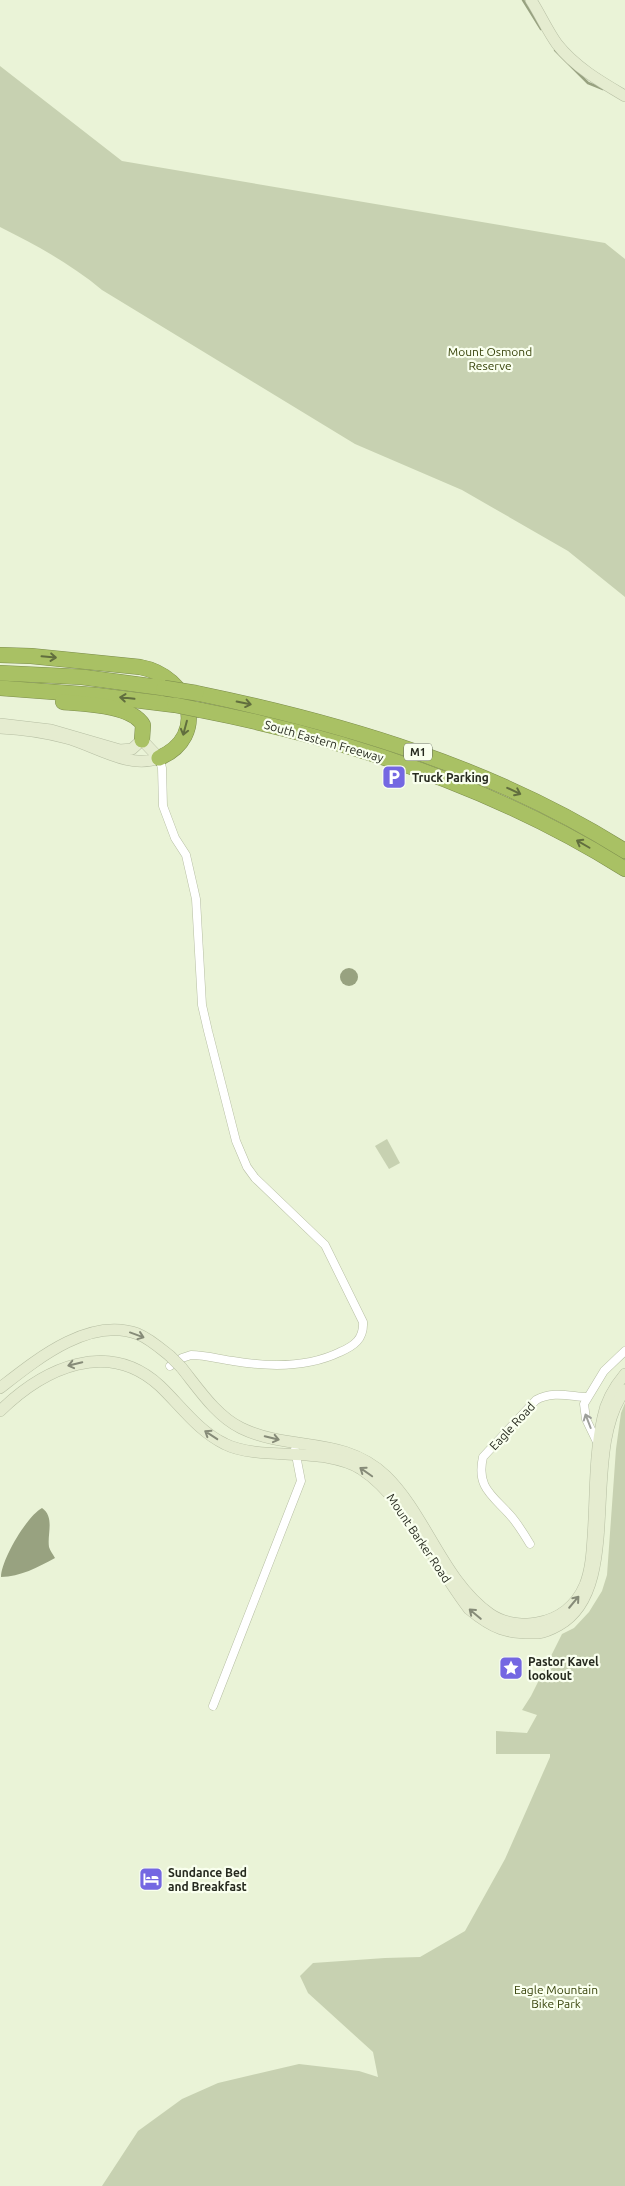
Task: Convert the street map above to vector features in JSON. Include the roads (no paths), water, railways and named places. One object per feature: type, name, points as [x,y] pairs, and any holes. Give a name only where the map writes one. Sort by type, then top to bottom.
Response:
[{"type":"highway","points":[[0,655],[50,657],[140,667],[153,669],[167,676],[185,698],[188,720],[185,732],[178,744],[160,760]]},
{"type":"highway","name":"South Eastern Freeway","points":[[0,673],[82,677],[164,688],[298,715],[417,752],[532,800],[570,819],[625,851]]},
{"type":"highway","name":"South Eastern Freeway","points":[[0,688],[94,694],[175,704],[297,732],[417,768],[533,817],[625,869]]},
{"type":"highway","points":[[0,697],[55,701],[128,712],[142,723],[144,730],[142,740]]},
{"type":"main road","points":[[531,0],[557,43],[570,58],[596,79],[625,96]]},
{"type":"main road","points":[[0,724],[51,730],[120,750],[132,749],[142,740],[160,760]]},
{"type":"main road","points":[[0,728],[53,734],[130,760],[160,760]]},
{"type":"main road","name":"Mount Barker Road","points":[[0,1388],[32,1365],[71,1341],[87,1335],[104,1331],[127,1331],[149,1339],[174,1363],[211,1404],[233,1423],[256,1434],[295,1448],[360,1468],[378,1481],[394,1498],[469,1609],[486,1623],[502,1631],[517,1634],[544,1633],[568,1621],[585,1604],[595,1587],[600,1566],[607,1446],[614,1411],[625,1390]]},
{"type":"main road","name":"Mount Barker Road","points":[[0,1411],[15,1396],[59,1369],[82,1362],[118,1363],[134,1368],[149,1377],[204,1432],[226,1445],[243,1450],[295,1448],[340,1450],[359,1456],[371,1463],[400,1491],[468,1594],[490,1614],[519,1625],[542,1622],[562,1614],[578,1597],[585,1585],[592,1551],[602,1420],[607,1404],[625,1374]]},
{"type":"street","points":[[160,760],[163,806],[168,815],[175,838],[186,855],[191,871],[198,915],[202,1005],[236,1141],[247,1167],[255,1178],[325,1245],[360,1312],[364,1330],[360,1339],[353,1346],[316,1362],[266,1364],[191,1355],[174,1363]]},
{"type":"street","points":[[599,1445],[586,1419],[584,1404],[586,1397],[604,1372],[625,1351]]},
{"type":"street","name":"Eagle Road","points":[[530,1544],[516,1522],[492,1498],[486,1489],[482,1479],[483,1457],[536,1400],[544,1396],[555,1395],[586,1397]]},
{"type":"street","points":[[214,1706],[301,1481],[295,1448]]},
{"type":"waterway","points":[[523,0],[541,29]]},
{"type":"waterway","points":[[555,50],[588,83],[603,89]]},
{"type":"place","name":"Truck Parking","points":[[394,777]]},
{"type":"place","name":"Pastor Kavel lookout","points":[[511,1668]]},
{"type":"place","name":"Sundance Bed and Breakfast","points":[[151,1879]]},
{"type":"park label","name":"Mount Osmond Reserve","points":[[490,358]]},
{"type":"park label","name":"Eagle Mountain Bike Park","points":[[556,1996]]}]
